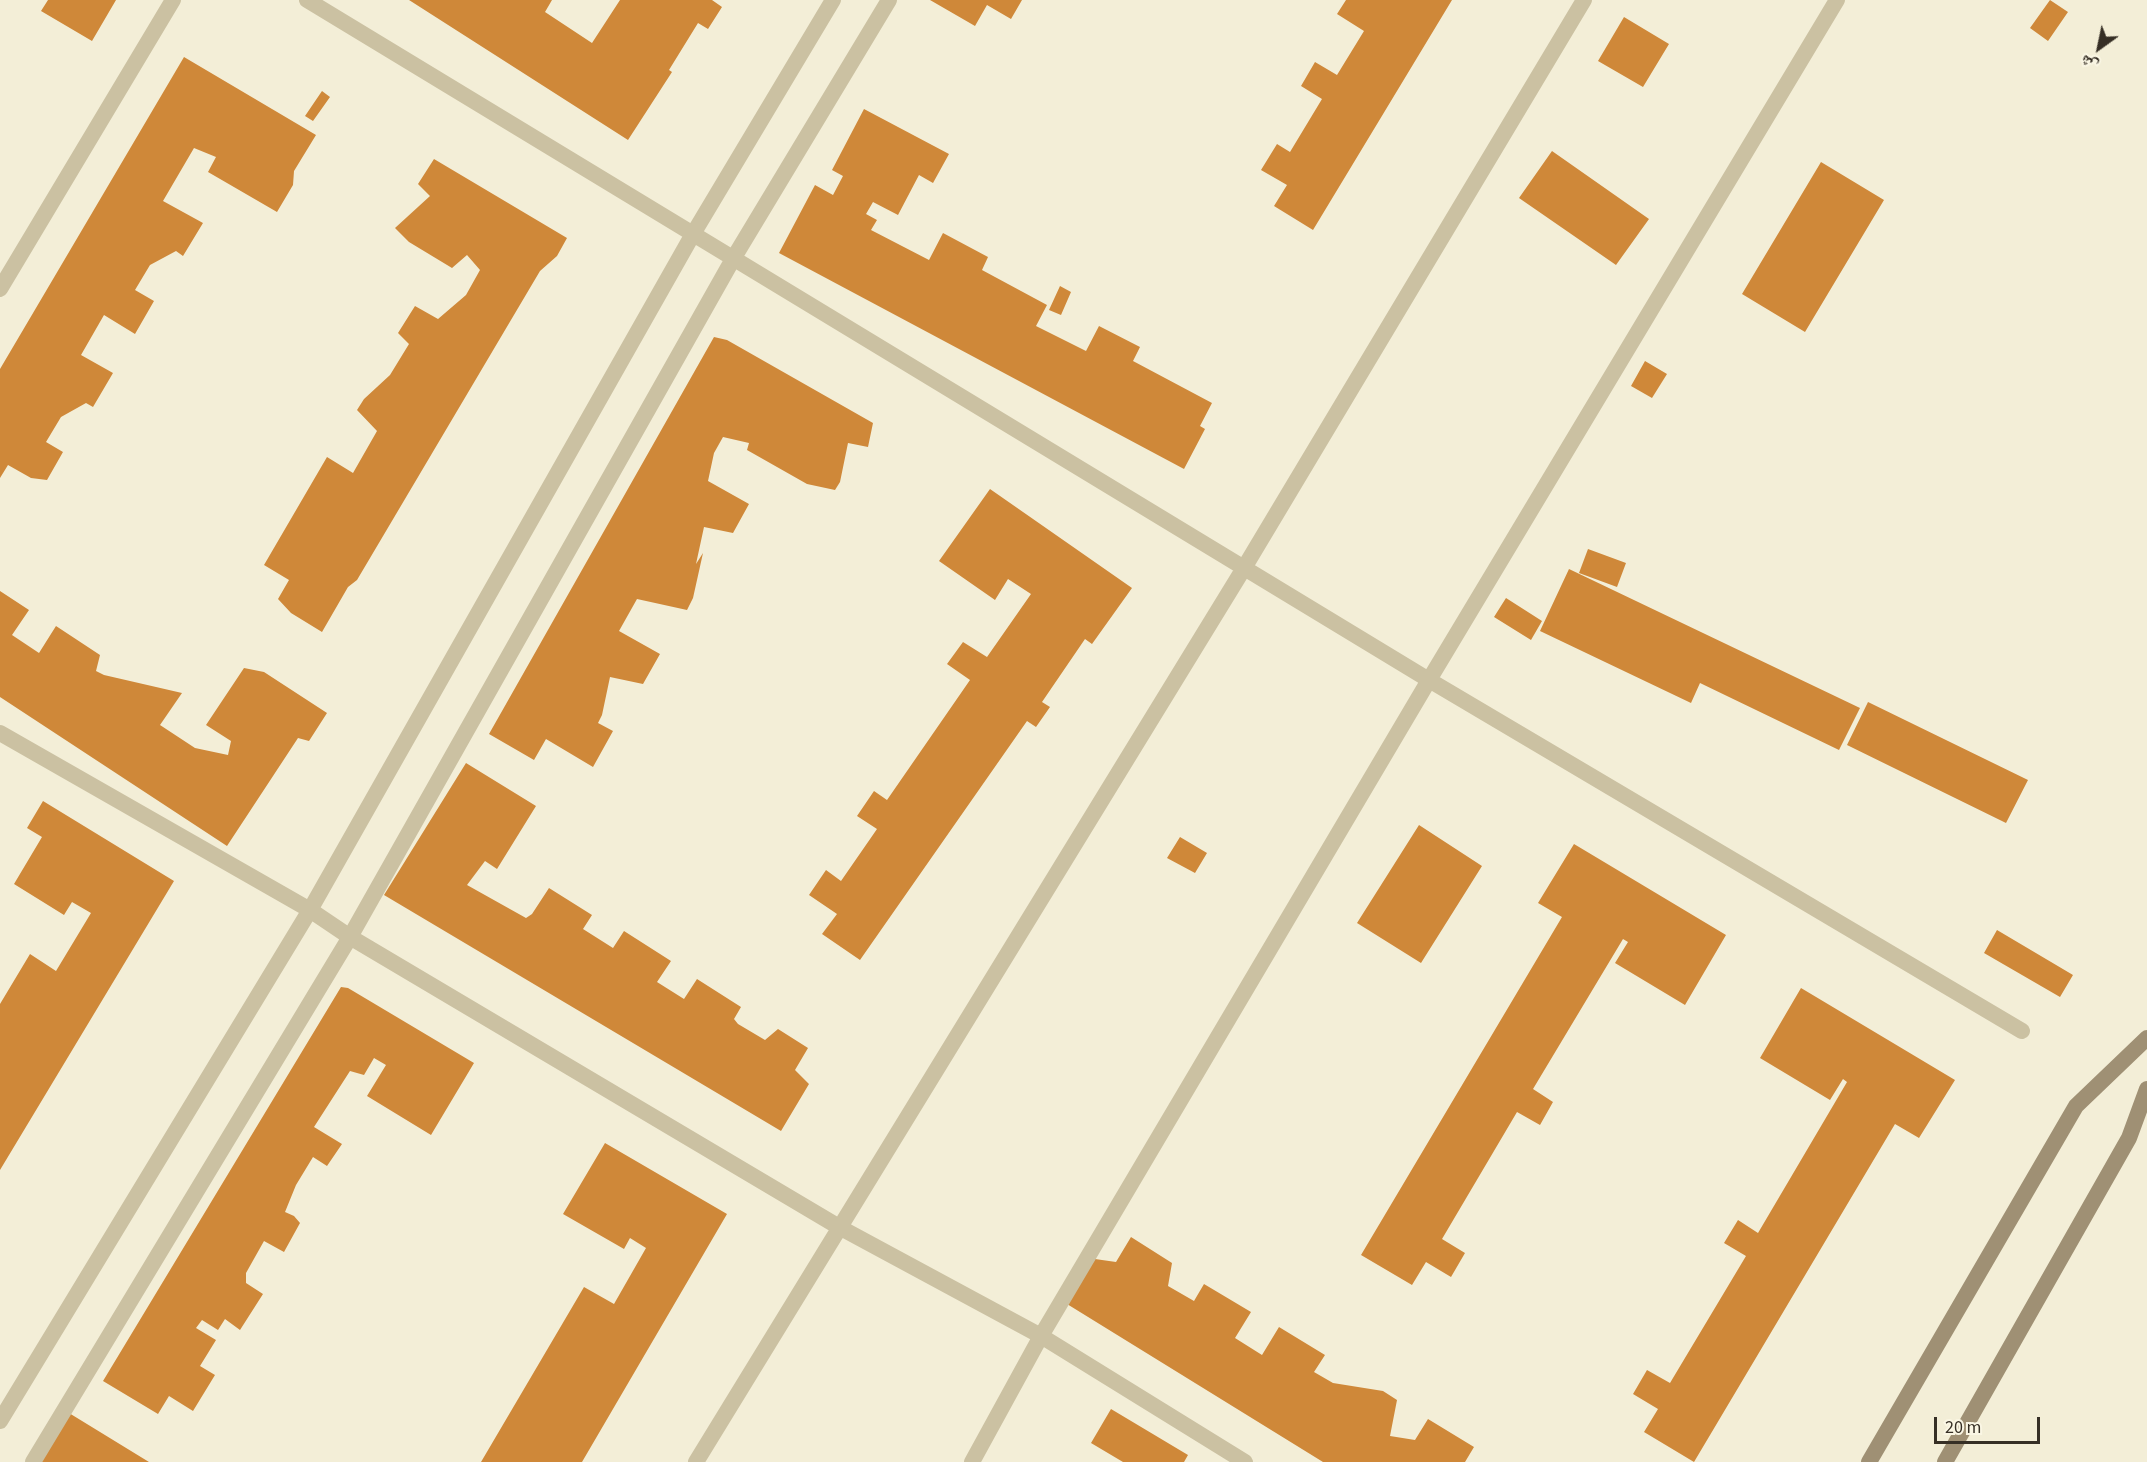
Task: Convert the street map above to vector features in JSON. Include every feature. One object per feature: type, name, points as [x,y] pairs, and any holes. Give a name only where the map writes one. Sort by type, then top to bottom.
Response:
[{"type":"main road","points":[[1869,1462],[2076,1106],[2147,1038]]},
{"type":"main road","points":[[1945,1462],[2129,1138],[2147,1089]]},
{"type":"street","points":[[0,288],[173,0]]},
{"type":"street","points":[[307,0],[1429,680],[2022,1031]]},
{"type":"street","points":[[0,1421],[310,910],[693,234],[833,0]]},
{"type":"street","points":[[33,1462],[350,937],[733,259],[889,0]]},
{"type":"street","points":[[696,1462],[1244,568],[1584,0]]},
{"type":"street","points":[[972,1462],[1041,1336],[1429,680],[1837,0]]},
{"type":"street","points":[[0,733],[310,910],[350,937],[839,1227],[1041,1336],[1241,1461]]},
{"type":"building","points":[[48,0],[116,0],[92,41],[41,11]]},
{"type":"building","points":[[409,0],[552,0],[545,12],[592,43],[620,0],[712,0],[722,7],[708,29],[698,23],[669,70],[672,72],[628,140]]},
{"type":"building","points":[[930,0],[1022,0],[1011,19],[987,5],[975,26]]},
{"type":"building","points":[[1346,0],[1452,0],[1313,230],[1274,206],[1287,185],[1261,170],[1277,144],[1290,152],[1322,99],[1301,86],[1315,62],[1337,75],[1364,31],[1337,14]]},
{"type":"building","points":[[2050,0],[2068,12],[2048,41],[2030,28]]},
{"type":"building","points":[[1624,17],[1669,44],[1643,87],[1598,61]]},
{"type":"building","points":[[184,57],[316,135],[294,171],[293,185],[277,212],[208,172],[216,157],[194,148],[163,201],[203,223],[183,256],[176,251],[150,265],[135,290],[154,301],[135,334],[104,315],[81,355],[113,373],[93,407],[86,403],[61,417],[46,442],[63,452],[47,480],[31,478],[8,465],[0,478],[0,369]]},
{"type":"building","points":[[322,91],[330,97],[313,121],[305,116]]},
{"type":"building","points":[[864,109],[949,154],[933,183],[919,175],[898,215],[873,202],[866,214],[877,220],[871,230],[929,260],[943,233],[988,257],[982,270],[1047,305],[1036,326],[1086,351],[1099,326],[1140,347],[1133,361],[1212,403],[1200,426],[1205,429],[1184,469],[779,253],[815,185],[833,195],[843,176],[832,170]]},
{"type":"building","points":[[1552,151],[1649,219],[1616,265],[1519,198]]},
{"type":"building","points":[[434,159],[567,238],[557,256],[540,271],[357,580],[348,587],[322,632],[291,613],[278,599],[289,580],[264,565],[327,457],[353,473],[377,431],[357,410],[364,399],[390,375],[409,344],[398,333],[415,306],[438,319],[466,295],[480,270],[467,255],[452,268],[409,242],[395,228],[430,196],[418,184]]},
{"type":"building","points":[[1821,162],[1884,200],[1805,332],[1742,294]]},
{"type":"building","points":[[1060,286],[1071,292],[1061,315],[1049,310]]},
{"type":"building","points":[[714,337],[727,340],[873,423],[868,447],[848,443],[840,482],[835,490],[807,484],[747,450],[749,443],[723,437],[714,453],[708,481],[749,504],[733,533],[704,527],[696,564],[703,553],[693,598],[687,610],[637,599],[619,631],[660,654],[643,684],[610,677],[602,715],[598,723],[613,731],[593,767],[546,739],[534,760],[489,734]]},
{"type":"building","points":[[1645,361],[1667,374],[1652,398],[1631,386]]},
{"type":"building","points":[[990,489],[1132,588],[1092,644],[1085,639],[1042,702],[1050,707],[1036,727],[1027,721],[860,960],[822,934],[837,914],[809,895],[826,870],[841,881],[877,829],[857,816],[874,791],[887,800],[970,680],[947,664],[963,642],[987,657],[1031,594],[1008,579],[995,600],[939,561]]},
{"type":"building","points":[[1588,549],[1626,563],[1617,587],[1579,573]]},
{"type":"building","points":[[1569,569],[1860,708],[1839,750],[1700,683],[1691,703],[1540,631]]},
{"type":"building","points":[[0,591],[29,610],[12,635],[39,653],[56,626],[100,655],[96,671],[104,675],[182,693],[160,725],[195,748],[228,755],[231,741],[206,725],[244,668],[264,672],[327,713],[309,741],[298,738],[227,846],[0,697]]},
{"type":"building","points":[[1506,598],[1542,621],[1531,640],[1494,617]]},
{"type":"building","points":[[1868,702],[2028,780],[2006,823],[1847,745]]},
{"type":"building","points":[[466,763],[536,806],[497,869],[485,861],[467,885],[526,918],[532,914],[549,888],[592,915],[583,929],[613,948],[624,931],[671,961],[657,982],[684,999],[697,979],[741,1007],[734,1019],[738,1024],[765,1040],[778,1029],[808,1048],[795,1070],[809,1084],[781,1131],[384,895]]},
{"type":"building","points":[[43,801],[174,881],[0,1170],[0,1004],[30,954],[56,971],[91,913],[72,902],[64,915],[14,884],[42,837],[27,828]]},
{"type":"building","points":[[1419,825],[1482,866],[1421,963],[1357,923]]},
{"type":"building","points":[[1180,837],[1207,853],[1195,873],[1167,858]]},
{"type":"building","points":[[1574,844],[1726,935],[1685,1005],[1615,963],[1628,942],[1623,939],[1533,1089],[1553,1102],[1540,1125],[1517,1112],[1442,1239],[1465,1253],[1451,1277],[1426,1262],[1412,1285],[1361,1255],[1562,917],[1538,903]]},
{"type":"building","points":[[1997,930],[2073,975],[2060,997],[1984,953]]},
{"type":"building","points":[[341,987],[348,988],[474,1063],[431,1135],[367,1096],[386,1065],[374,1058],[364,1075],[350,1071],[314,1127],[342,1144],[327,1166],[313,1157],[296,1185],[285,1212],[294,1216],[300,1223],[284,1252],[264,1241],[246,1273],[246,1283],[263,1294],[240,1330],[225,1319],[218,1330],[202,1320],[196,1328],[216,1340],[200,1366],[215,1375],[193,1411],[169,1396],[158,1414],[103,1381]]},
{"type":"building","points":[[1801,988],[1955,1080],[1919,1138],[1895,1124],[1694,1462],[1644,1432],[1658,1409],[1633,1394],[1647,1370],[1670,1383],[1746,1256],[1724,1243],[1738,1220],[1758,1233],[1847,1082],[1843,1079],[1830,1100],[1760,1058]]},
{"type":"building","points":[[605,1143],[727,1214],[582,1462],[481,1462],[584,1287],[614,1304],[646,1248],[630,1238],[624,1249],[563,1214]]},
{"type":"building","points":[[1131,1237],[1172,1263],[1168,1286],[1194,1301],[1204,1284],[1251,1312],[1235,1338],[1262,1355],[1279,1327],[1325,1355],[1314,1372],[1333,1383],[1383,1391],[1397,1400],[1390,1436],[1415,1440],[1428,1419],[1474,1447],[1465,1462],[1323,1462],[1067,1304],[1095,1259],[1116,1262]]},
{"type":"building","points":[[1111,1409],[1188,1455],[1184,1462],[1123,1462],[1091,1443]]},
{"type":"building","points":[[69,1413],[149,1462],[39,1462]]}]
